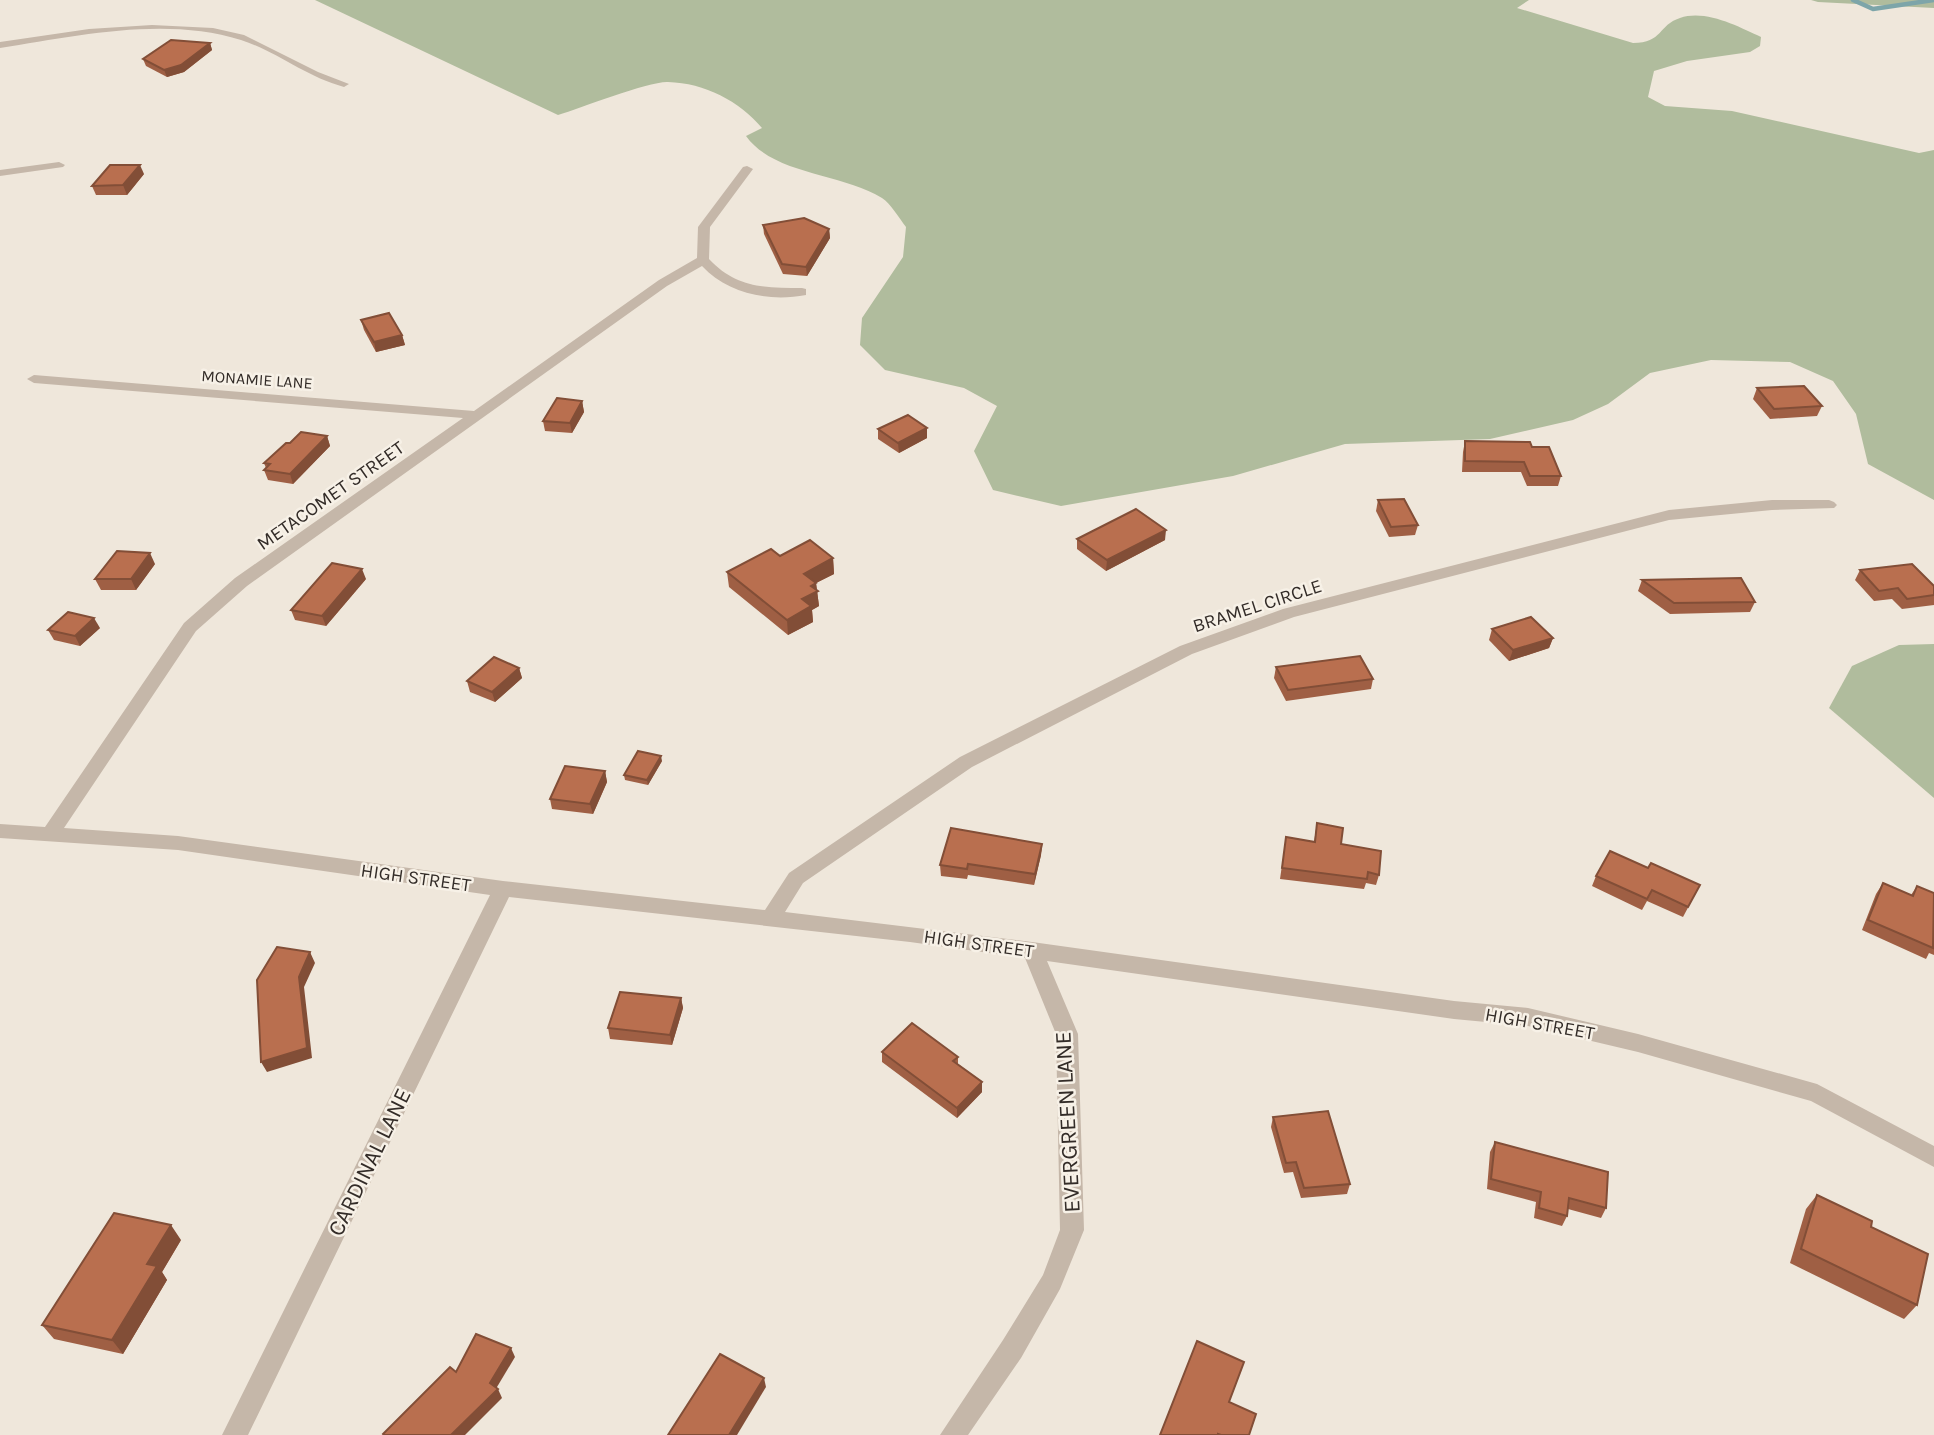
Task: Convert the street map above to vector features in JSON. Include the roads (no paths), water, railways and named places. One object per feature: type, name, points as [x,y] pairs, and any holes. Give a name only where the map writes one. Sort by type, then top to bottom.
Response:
[{"type":"street","points":[[0,45],[117,29],[215,33],[243,38],[307,73],[344,84]]},
{"type":"street","points":[[0,173],[59,165]]},
{"type":"street","points":[[747,169],[704,227],[703,260],[713,273],[748,292],[802,292]]},
{"type":"street","name":"METACOMET STREET","points":[[51,833],[190,627],[241,582],[663,283],[703,260]]},
{"type":"street","name":"MONAMIE LANE","points":[[34,379],[477,415]]},
{"type":"street","name":"BRAMEL CIRCLE","points":[[771,918],[796,878],[966,762],[1186,650],[1289,613],[1669,515],[1772,505],[1829,505]]},
{"type":"street","name":"HIGH STREET","points":[[0,831],[178,843],[503,889],[1032,950],[1541,1020],[1638,1043],[1816,1093],[1934,1157]]},
{"type":"street","name":"CARDINAL LANE","points":[[235,1435],[503,889]]},
{"type":"street","name":"EVERGREEN LANE","points":[[953,1435],[1012,1349],[1052,1281],[1072,1230],[1067,1034],[1032,950]]},
{"type":"waterway","points":[[1853,0],[1873,9],[1934,0]]}]
